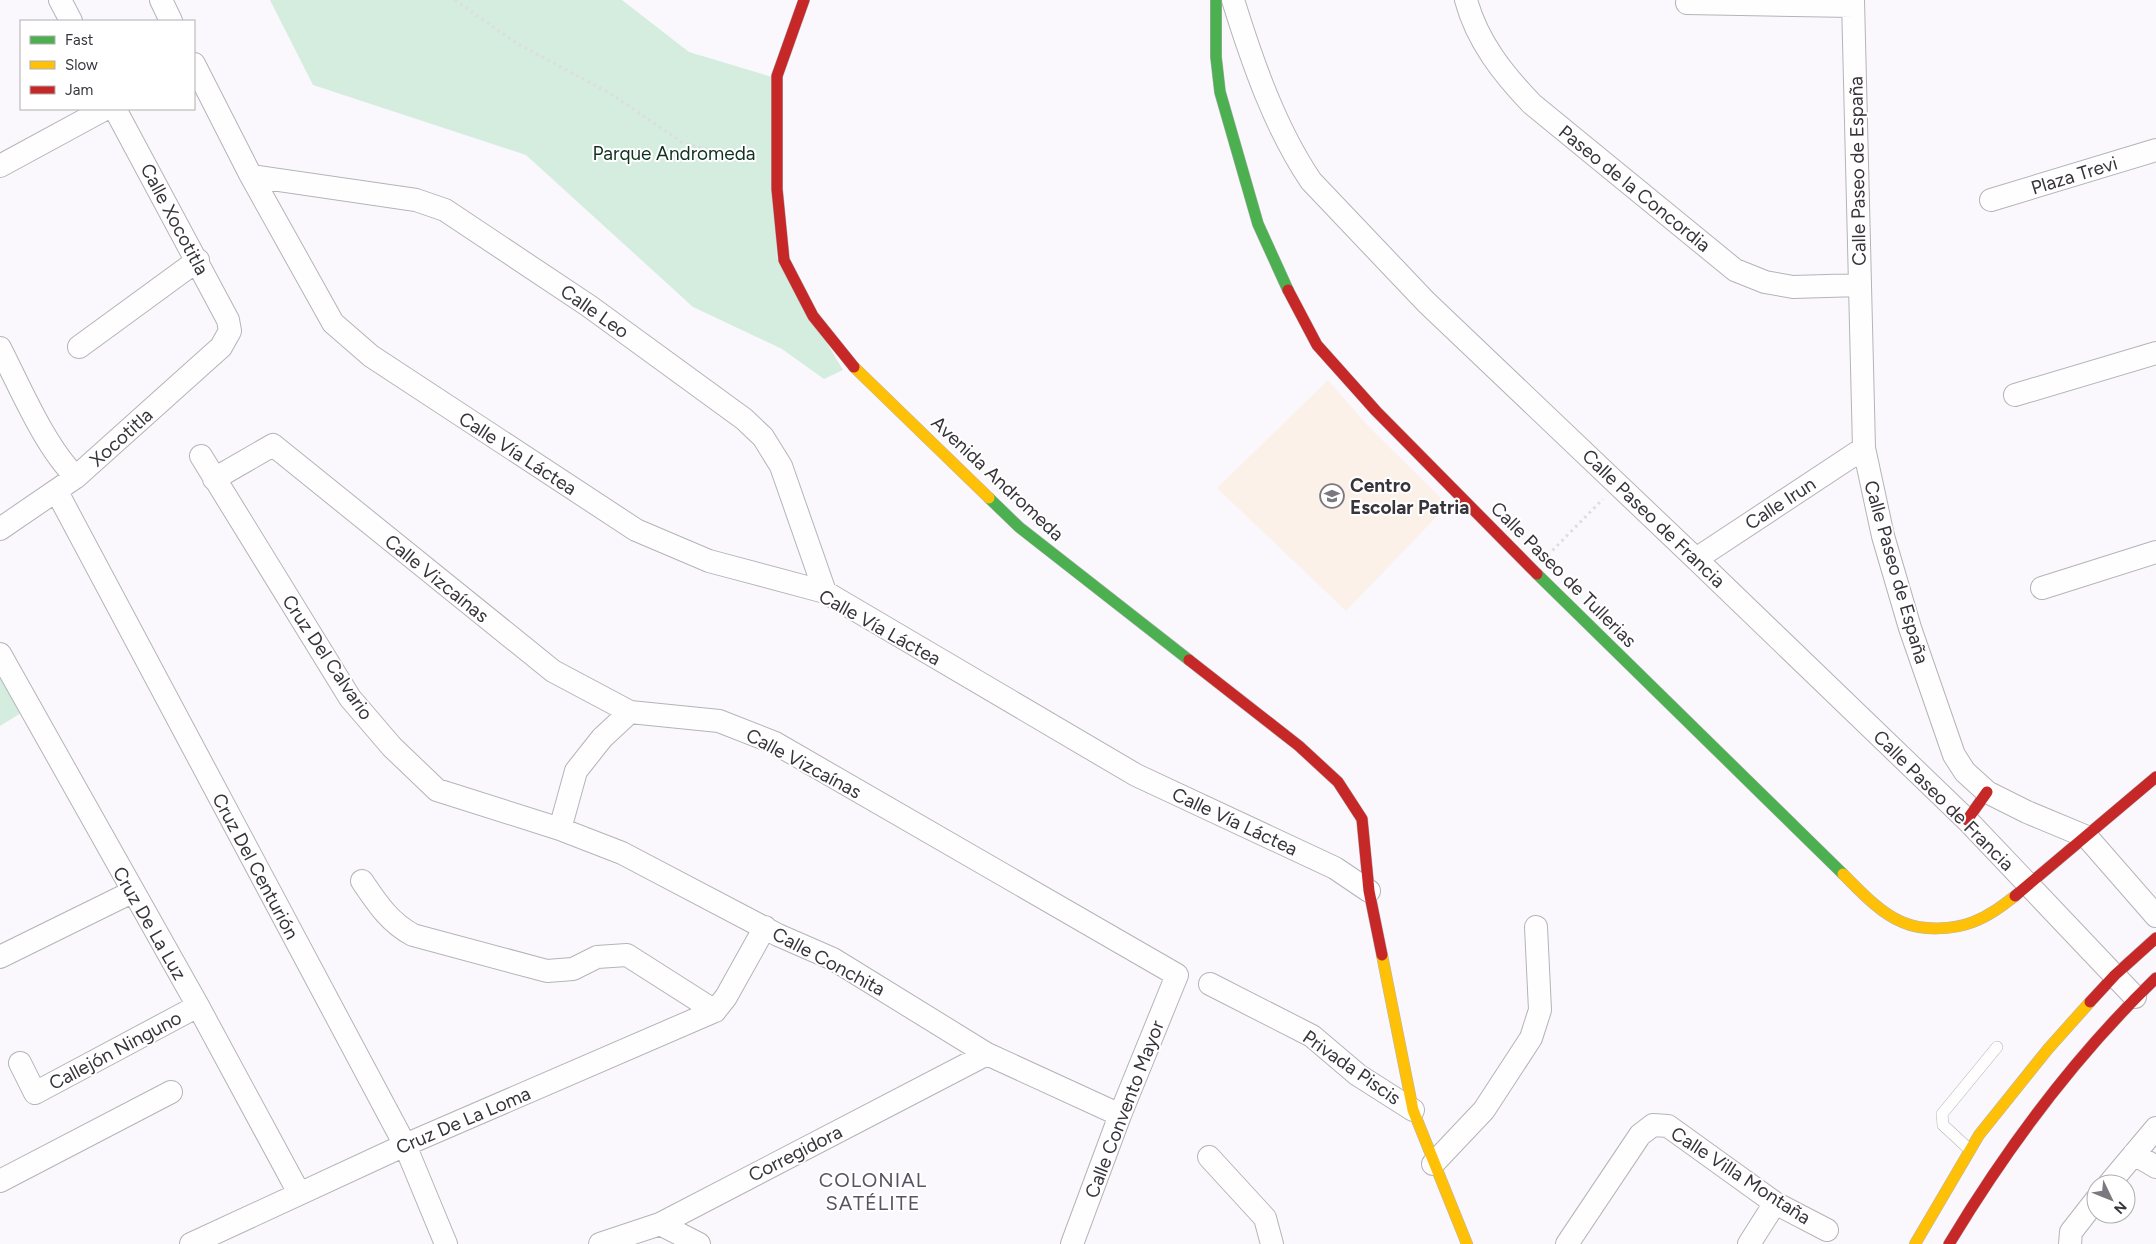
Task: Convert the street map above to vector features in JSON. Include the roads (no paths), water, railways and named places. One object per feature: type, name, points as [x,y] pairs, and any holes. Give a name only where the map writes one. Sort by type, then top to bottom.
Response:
[{"type":"street","points":[[60,0],[70,20]]},
{"type":"street","points":[[161,0],[171,20]]},
{"type":"street","name":"Avenida Andromeda","points":[[804,0],[777,76],[777,167],[784,260],[814,316],[854,367],[1019,526],[1299,746],[1338,782],[1362,818],[1369,891]]},
{"type":"street","name":"Calle Paseo de Tullerias","points":[[1216,0],[1216,57],[1220,92],[1255,214],[1285,285],[1317,345],[1376,411],[1533,570],[1844,877],[1882,910],[1901,922],[1923,928],[1950,927],[1972,923],[1990,914],[2030,885],[2156,777]]},
{"type":"street","name":"Calle Paseo de Francia","points":[[1233,0],[1255,68],[1299,164],[1311,181],[1426,302],[1696,558],[1967,820],[2135,998]]},
{"type":"street","name":"Paseo de la Concordia","points":[[1466,0],[1477,29],[1504,75],[1532,104],[1735,270],[1765,282],[1793,286],[1860,285]]},
{"type":"street","points":[[1687,3],[1853,3]]},
{"type":"street","name":"Calle Paseo de España","points":[[1853,3],[1864,448],[1886,545],[1910,628],[1954,755],[1965,772],[1988,792],[2027,812],[2088,837],[2156,916]]},
{"type":"street","name":"Calle Vía Láctea","points":[[195,66],[251,176],[333,323],[371,356],[636,530],[710,561],[825,592],[1136,775],[1336,868],[1369,891]]},
{"type":"street","points":[[0,166],[103,110]]},
{"type":"street","name":"Calle Xocotitla","points":[[116,110],[198,260],[228,320],[230,331]]},
{"type":"street","name":"Plaza Trevi","points":[[1991,200],[2156,150]]},
{"type":"street","name":"Calle Leo","points":[[251,176],[416,200],[445,210],[589,306],[744,418],[763,437],[781,466],[825,592]]},
{"type":"street","points":[[79,347],[198,260]]},
{"type":"street","name":"Xocotitla","points":[[0,529],[57,492],[76,477],[220,347],[230,331]]},
{"type":"street","points":[[0,348],[53,449],[66,468],[76,477]]},
{"type":"street","points":[[2015,395],[2156,353]]},
{"type":"street","name":"Calle Vizcaínas","points":[[214,479],[273,445],[553,671],[630,712],[720,721],[775,743],[1177,975]]},
{"type":"street","name":"Calle Irun","points":[[1696,558],[1864,448]]},
{"type":"street","name":"Cruz Del Calvario","points":[[201,456],[350,698],[392,747],[436,790],[560,829]]},
{"type":"street","name":"Cruz Del Centurión","points":[[57,492],[404,1145],[446,1244]]},
{"type":"street","points":[[2042,588],[2156,552]]},
{"type":"street","name":"Cruz De La Luz","points":[[0,654],[132,892],[198,1006],[299,1193]]},
{"type":"street","points":[[560,829],[576,771],[602,738],[630,712]]},
{"type":"street","points":[[1967,820],[1988,792]]},
{"type":"street","name":"Calle Conchita","points":[[560,829],[622,853],[765,926],[778,935],[834,959],[987,1054],[1120,1114]]},
{"type":"street","points":[[362,881],[385,914],[399,928],[413,935],[547,971],[573,969],[597,957],[627,955],[714,1011]]},
{"type":"street","points":[[1369,891],[1413,1110],[1467,1244]]},
{"type":"street","points":[[0,957],[132,892]]},
{"type":"street","name":"Cruz De La Loma","points":[[191,1244],[404,1145],[714,1011],[729,991],[765,926]]},
{"type":"street","points":[[1434,1164],[1484,1110],[1531,1038],[1540,1010],[1536,927]]},
{"type":"street","points":[[1915,1244],[1979,1135],[2048,1049],[2115,976],[2156,938]]},
{"type":"street","name":"Calle Convento Mayor","points":[[1072,1244],[1120,1114],[1177,975]]},
{"type":"street","points":[[1949,1244],[1979,1193],[2019,1134],[2058,1083],[2135,998],[2156,978]]},
{"type":"street","name":"Privada Piscis","points":[[1210,984],[1312,1036],[1358,1075],[1413,1110]]},
{"type":"street","name":"Callejón Ninguno","points":[[20,1063],[35,1093],[198,1006]]},
{"type":"street","name":"Corregidora","points":[[600,1244],[606,1240],[660,1224],[987,1054]]},
{"type":"street","points":[[0,1182],[171,1092]]},
{"type":"street","name":"Calle Villa Montaña","points":[[1567,1244],[1640,1135],[1653,1125],[1668,1126],[1775,1203],[1827,1230]]},
{"type":"street","points":[[2117,1174],[2156,1128]]},
{"type":"street","points":[[2134,1154],[2156,1167]]},
{"type":"street","points":[[1209,1158],[1265,1218],[1272,1244]]},
{"type":"street","points":[[1748,1244],[1775,1203]]},
{"type":"street","points":[[2070,1244],[2071,1232],[2086,1213]]},
{"type":"street","points":[[660,1224],[699,1244]]},
{"type":"lane","points":[[1970,1150],[1943,1125],[1942,1114],[1996,1047]]},
{"type":"place","name":"Centro Escolar Patria","points":[[1332,496]]},
{"type":"district","name":"COLONIAL SATÉLITE","points":[[873,1192]]},
{"type":"park label","name":"Parque Andromeda","points":[[674,153]]}]
